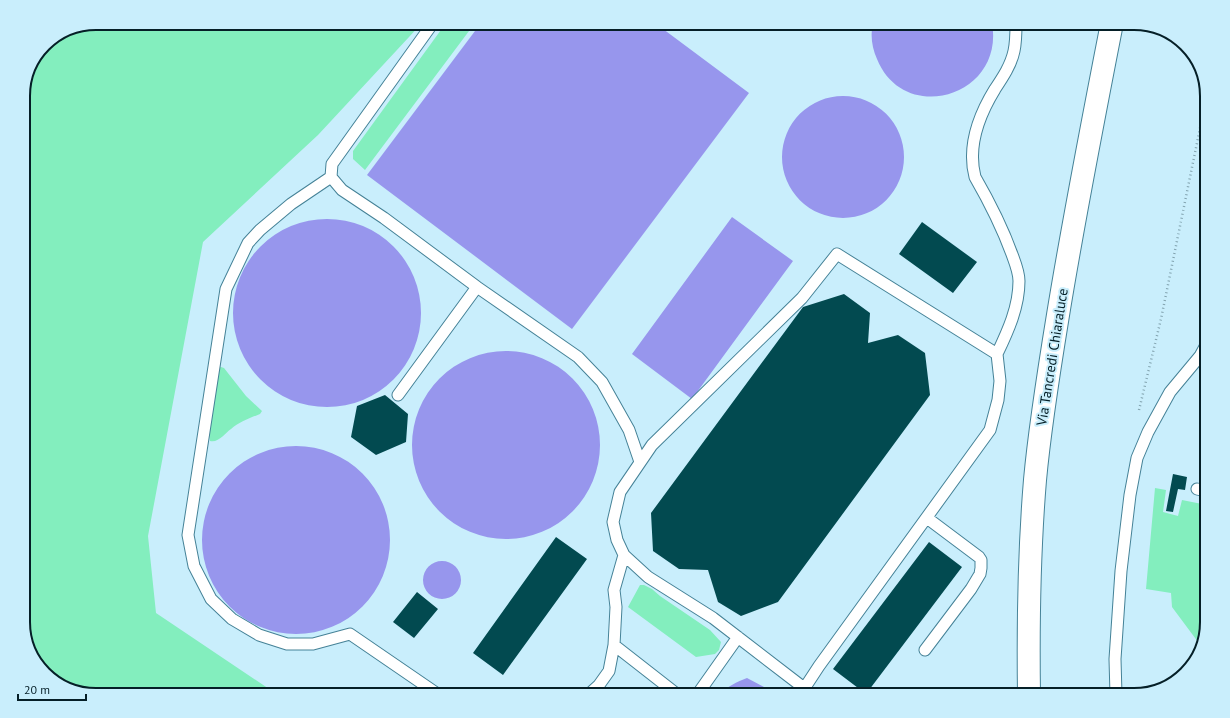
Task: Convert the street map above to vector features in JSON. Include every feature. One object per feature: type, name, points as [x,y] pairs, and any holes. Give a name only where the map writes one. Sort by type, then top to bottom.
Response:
[{"type":"street","name":"Via Tancredi Chiaraluce","points":[[1029,688],[1028,608],[1033,508],[1040,435],[1070,238],[1111,30]]},
{"type":"lane","points":[[428,30],[332,164],[331,177],[342,190],[384,218],[477,287],[578,357],[602,382],[629,430],[640,462]]},
{"type":"lane","points":[[804,688],[990,430],[998,400],[1000,381],[997,354],[1015,311],[1019,280],[1018,270],[1008,241],[976,177],[972,166],[972,153],[982,113],[1006,72],[1014,51],[1016,30]]},
{"type":"lane","points":[[331,177],[291,204],[260,230],[248,243],[226,289],[188,535],[194,566],[211,599],[232,619],[259,635],[287,644],[313,644],[350,634],[429,688]]},
{"type":"lane","points":[[798,688],[738,637],[713,618],[648,577],[624,555],[617,540],[613,522],[620,492],[652,445],[802,298],[837,254],[997,354]]},
{"type":"lane","points":[[398,395],[477,287]]},
{"type":"lane","points":[[1116,688],[1115,659],[1121,571],[1130,495],[1137,458],[1148,432],[1170,392],[1200,356]]},
{"type":"lane","points":[[926,650],[971,589],[980,574],[982,564],[979,557],[927,518]]},
{"type":"lane","points":[[596,688],[609,671],[614,645],[616,607],[614,590],[624,555]]},
{"type":"lane","points":[[702,688],[738,637]]},
{"type":"lane","points":[[614,645],[669,688]]},
{"type":"path","points":[[1139,411],[1161,320],[1200,128]]},
{"type":"green space","points":[[96,30],[416,30],[318,135],[203,242],[148,536],[156,613],[268,688],[96,688],[79,686],[52,672],[41,659],[33,643],[30,627],[30,91],[32,79],[37,67],[52,46],[63,39],[75,33]]},
{"type":"green space","points":[[441,30],[470,30],[365,170],[353,159],[353,151]]},
{"type":"green space","points":[[219,368],[224,368],[246,396],[262,411],[260,414],[238,424],[216,441],[210,441],[209,433]]},
{"type":"green space","points":[[1155,488],[1166,490],[1163,512],[1178,516],[1182,500],[1200,504],[1200,622],[1197,641],[1172,607],[1171,593],[1146,589]]},
{"type":"green space","points":[[640,585],[644,585],[652,589],[710,630],[721,642],[719,650],[715,654],[696,657],[628,607]]},
{"type":"shaded area","points":[[476,30],[664,30],[749,93],[572,329],[367,175]]},
{"type":"shaded area","points":[[872,30],[992,30],[992,49],[983,69],[968,85],[950,94],[929,97],[908,92],[890,80],[877,59]]},
{"type":"shaded area","points":[[843,96],[855,97],[866,101],[877,106],[886,114],[894,123],[899,134],[903,145],[903,169],[899,180],[894,191],[886,200],[877,208],[866,213],[855,217],[843,218],[831,217],[820,213],[809,208],[800,200],[792,191],[787,180],[783,169],[782,157],[783,145],[787,134],[792,123],[800,114],[809,106],[820,101],[831,97]]},
{"type":"shaded area","points":[[732,217],[793,261],[692,399],[632,354]]},
{"type":"shaded area","points":[[336,219],[345,220],[363,226],[387,240],[394,246],[400,253],[414,277],[420,295],[420,331],[414,349],[400,373],[394,380],[387,386],[363,400],[345,406],[318,407],[309,406],[283,396],[267,386],[254,373],[240,349],[234,331],[233,304],[234,295],[244,269],[254,253],[267,240],[291,226],[309,220]]},
{"type":"shaded area","points":[[515,351],[524,352],[542,358],[566,372],[573,378],[579,385],[593,409],[599,427],[599,463],[593,481],[579,505],[573,512],[566,518],[542,532],[524,538],[497,539],[488,538],[462,528],[446,518],[433,505],[419,481],[413,463],[412,436],[413,427],[423,401],[433,385],[446,372],[470,358],[488,352]]},
{"type":"shaded area","points":[[305,446],[314,447],[332,453],[356,467],[363,473],[369,480],[383,504],[389,522],[389,558],[383,576],[369,600],[363,607],[356,613],[332,627],[314,633],[287,634],[278,633],[252,623],[236,613],[223,600],[209,576],[203,558],[202,531],[203,522],[213,496],[223,480],[236,467],[260,453],[278,447]]},
{"type":"shaded area","points":[[438,561],[446,561],[456,566],[460,573],[460,587],[456,594],[446,599],[438,599],[428,594],[426,591],[423,584],[423,576],[428,566],[431,564]]},
{"type":"shaded area","points":[[747,678],[766,688],[728,688]]},
{"type":"building","points":[[922,222],[977,262],[953,293],[899,254]]},
{"type":"building","points":[[844,294],[870,313],[868,343],[898,335],[925,353],[930,395],[778,602],[741,616],[718,602],[708,570],[679,569],[653,551],[651,513],[803,307]]},
{"type":"building","points":[[385,395],[408,414],[406,442],[376,455],[351,437],[357,406]]},
{"type":"building","points":[[1173,474],[1187,477],[1185,490],[1178,489],[1173,512],[1166,511]]},
{"type":"building","points":[[556,537],[587,559],[503,675],[473,653]]},
{"type":"building","points":[[929,542],[962,567],[871,688],[858,688],[833,669]]},
{"type":"building","points":[[417,592],[438,609],[414,638],[393,622]]}]
